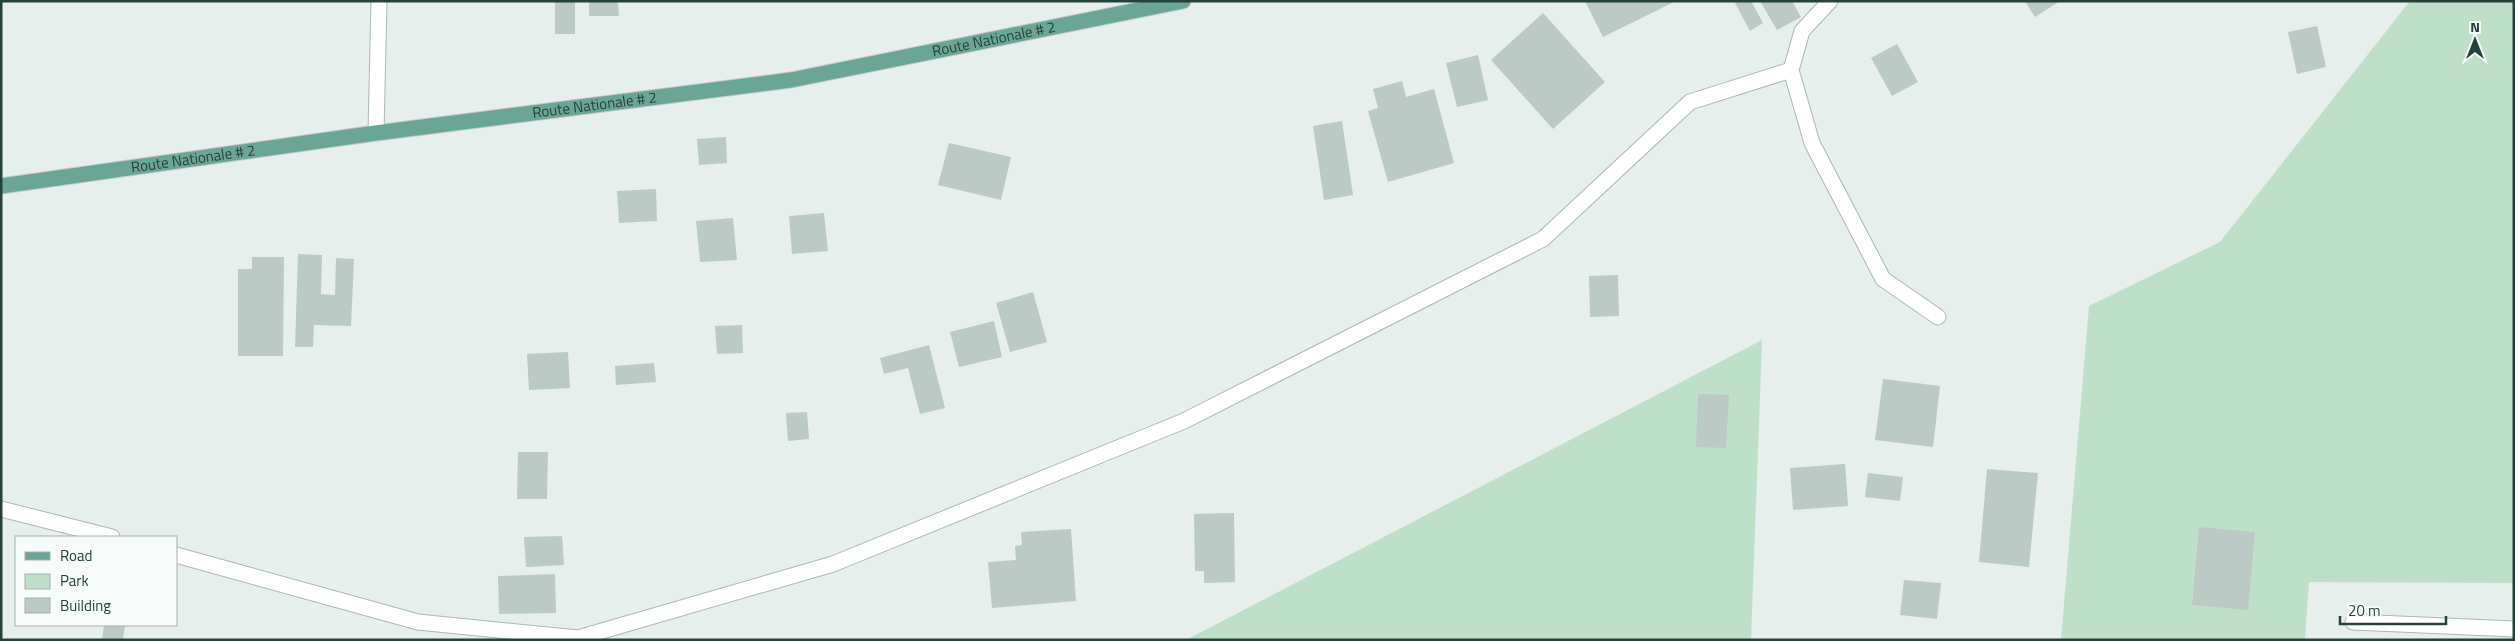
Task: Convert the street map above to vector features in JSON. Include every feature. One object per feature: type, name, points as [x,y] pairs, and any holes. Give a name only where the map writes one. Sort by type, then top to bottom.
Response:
[{"type":"main road","name":"Route Nationale # 2","points":[[1,186],[376,133],[791,80],[1183,1]]},
{"type":"street","points":[[376,133],[379,1]]},
{"type":"street","points":[[1830,1],[1802,31],[1791,70],[1812,143],[1883,280],[1938,317]]},
{"type":"street","points":[[178,556],[418,622],[578,638],[833,564],[1184,421],[1543,239],[1690,102],[1791,70]]},
{"type":"street","points":[[1,509],[108,536]]},
{"type":"street","points":[[2353,622],[2514,629]]},
{"type":"green space","points":[[2410,1],[2514,1],[2514,583],[2309,582],[2305,640],[2061,640],[2089,306],[2220,242]]},
{"type":"green space","points":[[1762,340],[1751,640],[1186,640]]},
{"type":"building","points":[[555,1],[575,1],[575,34],[555,34]]},
{"type":"building","points":[[589,1],[618,1],[619,16],[589,16]]},
{"type":"building","points":[[1585,1],[1676,1],[1603,37]]},
{"type":"building","points":[[1751,1],[1763,23],[1750,31],[1735,3]]},
{"type":"building","points":[[1760,1],[1792,1],[1801,17],[1777,30]]},
{"type":"building","points":[[2025,1],[2060,1],[2035,17]]},
{"type":"building","points":[[1543,13],[1605,82],[1553,129],[1491,60]]},
{"type":"building","points":[[2317,26],[2326,67],[2297,74],[2288,32]]},
{"type":"building","points":[[1897,44],[1918,82],[1892,96],[1871,58]]},
{"type":"building","points":[[1478,55],[1488,100],[1457,107],[1446,63]]},
{"type":"building","points":[[1402,81],[1406,97],[1434,89],[1454,163],[1388,182],[1368,111],[1378,108],[1373,89]]},
{"type":"building","points":[[1342,121],[1353,195],[1324,200],[1313,126]]},
{"type":"building","points":[[726,137],[727,163],[699,165],[697,139]]},
{"type":"building","points":[[949,143],[1011,157],[1001,200],[938,185]]},
{"type":"building","points":[[656,189],[657,221],[619,223],[617,191]]},
{"type":"building","points":[[824,213],[828,251],[792,254],[789,216]]},
{"type":"building","points":[[733,218],[737,260],[700,262],[696,221]]},
{"type":"building","points":[[298,254],[322,255],[321,294],[335,295],[336,258],[354,259],[351,326],[314,325],[313,347],[295,347]]},
{"type":"building","points":[[252,257],[284,257],[283,356],[238,356],[238,269],[252,269]]},
{"type":"building","points":[[1618,275],[1619,316],[1590,317],[1589,276]]},
{"type":"building","points":[[1033,292],[1047,342],[1010,352],[996,303]]},
{"type":"building","points":[[994,321],[1002,357],[959,367],[950,332]]},
{"type":"building","points":[[742,325],[743,353],[717,354],[715,326]]},
{"type":"building","points":[[929,345],[945,408],[920,414],[908,368],[884,374],[880,358]]},
{"type":"building","points":[[568,352],[570,388],[529,390],[527,354]]},
{"type":"building","points":[[654,363],[656,382],[616,385],[615,366]]},
{"type":"building","points":[[1883,379],[1940,386],[1933,447],[1875,440]]},
{"type":"building","points":[[1698,394],[1729,395],[1726,448],[1696,447]]},
{"type":"building","points":[[807,412],[809,439],[788,441],[786,413]]},
{"type":"building","points":[[518,452],[548,452],[547,499],[517,499]]},
{"type":"building","points":[[1845,464],[1848,506],[1793,510],[1790,468]]},
{"type":"building","points":[[1987,469],[2038,473],[2029,567],[1979,562]]},
{"type":"building","points":[[1868,473],[1903,477],[1900,501],[1865,497]]},
{"type":"building","points":[[1234,513],[1235,582],[1204,583],[1204,571],[1195,571],[1194,514]]},
{"type":"building","points":[[2199,527],[2255,532],[2248,610],[2192,605]]},
{"type":"building","points":[[1071,529],[1076,601],[992,608],[988,562],[1016,560],[1015,546],[1022,545],[1021,532]]},
{"type":"building","points":[[562,536],[564,565],[526,567],[524,537]]},
{"type":"building","points":[[555,574],[556,613],[499,614],[498,576]]},
{"type":"building","points":[[1904,580],[1941,583],[1937,619],[1900,615]]},
{"type":"building","points":[[104,626],[125,626],[123,640],[102,640]]}]
